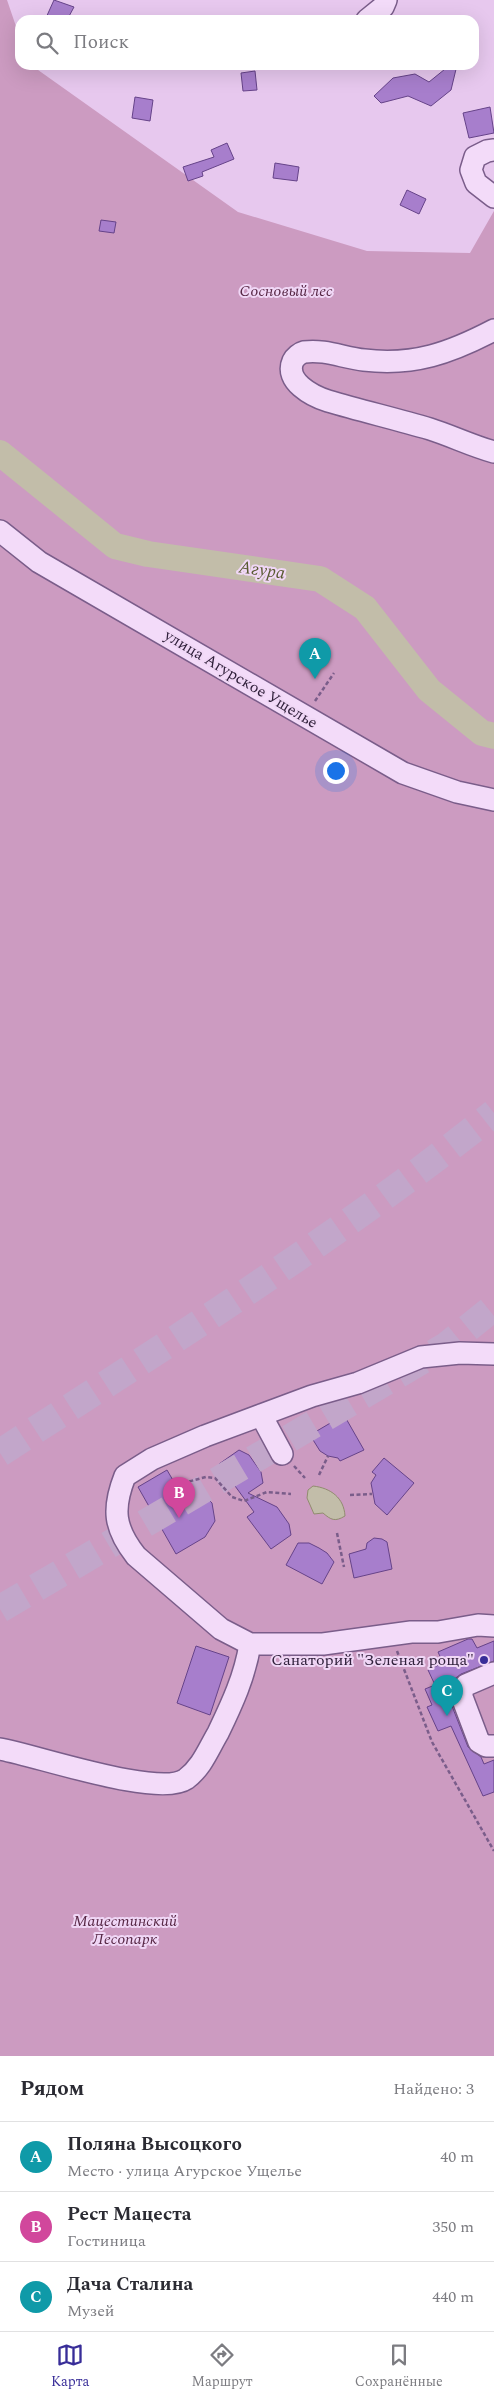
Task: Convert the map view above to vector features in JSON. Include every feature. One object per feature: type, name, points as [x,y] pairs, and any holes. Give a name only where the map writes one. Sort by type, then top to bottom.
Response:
[{"type":"street","points":[[373,15],[383,7],[386,0]]},
{"type":"street","points":[[494,150],[475,157],[470,170],[476,183],[494,197]]},
{"type":"street","points":[[494,330],[458,349],[422,359],[396,363],[362,360],[327,352],[302,352],[294,358],[290,368],[292,377],[319,398],[431,430],[474,447],[494,452]]},
{"type":"street","name":"улица Агурское Ущелье","points":[[0,531],[39,562],[235,674],[304,717],[404,773],[457,792],[494,800]]},
{"type":"street","points":[[494,1354],[460,1353],[420,1357],[358,1382],[312,1396],[261,1415],[152,1459],[125,1476],[116,1510],[119,1529],[126,1543],[136,1556],[221,1630],[250,1644],[322,1644],[391,1635],[438,1632],[478,1624],[494,1626]]},
{"type":"street","points":[[261,1415],[282,1454]]},
{"type":"street","points":[[0,1749],[106,1778],[169,1784],[184,1780],[207,1757],[228,1713],[247,1666],[250,1644]]},
{"type":"street","points":[[494,1673],[466,1685],[462,1690],[462,1697],[479,1742],[486,1746],[494,1746]]},
{"type":"path","points":[[304,717],[334,673]]},
{"type":"path","points":[[320,1475],[328,1456]]},
{"type":"path","points":[[183,1483],[206,1477],[216,1478],[232,1497],[244,1501],[267,1492],[291,1494]]},
{"type":"path","points":[[350,1495],[372,1494]]},
{"type":"path","points":[[337,1533],[344,1567]]},
{"type":"path","points":[[391,1635],[432,1742],[494,1851]]},
{"type":"green space","points":[[0,0],[7,0],[15,23],[15,70],[38,70],[238,212],[367,251],[470,253],[494,211],[494,2056],[0,2056]]},
{"type":"shaded area","points":[[313,1486],[325,1489],[335,1495],[342,1504],[345,1516],[333,1519],[323,1513],[314,1514],[307,1498],[308,1490]]},
{"type":"building","points":[[54,0],[74,7],[70,15],[47,15]]},
{"type":"building","points":[[444,70],[456,70],[451,90],[431,106],[408,96],[381,103],[374,96],[393,78],[415,74],[429,82]]},
{"type":"building","points":[[255,71],[257,90],[243,91],[241,73]]},
{"type":"building","points":[[135,97],[153,100],[150,121],[132,118]]},
{"type":"building","points":[[490,107],[494,133],[469,138],[463,113]]},
{"type":"building","points":[[227,143],[234,159],[202,172],[203,176],[188,181],[183,167],[214,157],[211,150]]},
{"type":"building","points":[[275,163],[299,167],[297,181],[273,178]]},
{"type":"building","points":[[407,190],[426,199],[419,214],[400,205]]},
{"type":"building","points":[[101,220],[116,222],[114,233],[99,231]]},
{"type":"building","points":[[344,1415],[364,1450],[340,1461],[338,1458],[328,1456],[320,1451],[310,1435]]},
{"type":"building","points":[[239,1450],[249,1455],[261,1472],[263,1483],[248,1493],[277,1507],[289,1524],[291,1535],[271,1549],[247,1517],[254,1512],[219,1464]]},
{"type":"building","points":[[384,1458],[414,1483],[387,1515],[375,1504],[371,1483],[376,1475],[372,1472]]},
{"type":"building","points":[[167,1470],[181,1494],[199,1490],[212,1503],[215,1521],[205,1537],[176,1554],[138,1487]]},
{"type":"building","points":[[374,1538],[387,1542],[392,1569],[354,1578],[349,1554],[366,1549],[367,1543]]},
{"type":"building","points":[[298,1543],[309,1543],[319,1548],[327,1553],[334,1562],[322,1584],[286,1565]]},
{"type":"building","points":[[472,1639],[477,1648],[494,1641],[494,1661],[461,1674],[449,1683],[450,1701],[468,1747],[481,1757],[484,1764],[494,1760],[494,1792],[483,1796],[451,1726],[438,1731],[427,1707],[432,1705],[425,1689],[435,1685],[428,1670],[443,1663],[438,1652]]},
{"type":"building","points":[[196,1646],[229,1657],[210,1715],[177,1703]]},
{"type":"waterway","name":"Агура","points":[[0,453],[115,546],[148,554],[320,579],[365,608],[429,690],[482,733],[494,736]]},
{"type":"tunnel","points":[[0,1453],[313,1247],[435,1159],[494,1113]]},
{"type":"tunnel","points":[[0,1609],[446,1346],[494,1307]]},
{"type":"place","name":"Поляна Высоцкого","points":[[315,679]]},
{"type":"place","name":"Рест Мацеста","points":[[179,1518]]},
{"type":"place","name":"Санаторий \"Зеленая роща\"","points":[[484,1660]]},
{"type":"place","name":"Дача Сталина","points":[[447,1716]]},
{"type":"park label","name":"Сосновый лес","points":[[286,291]]},
{"type":"park label","name":"Мацестинский Лесопарк","points":[[125,1930]]}]
